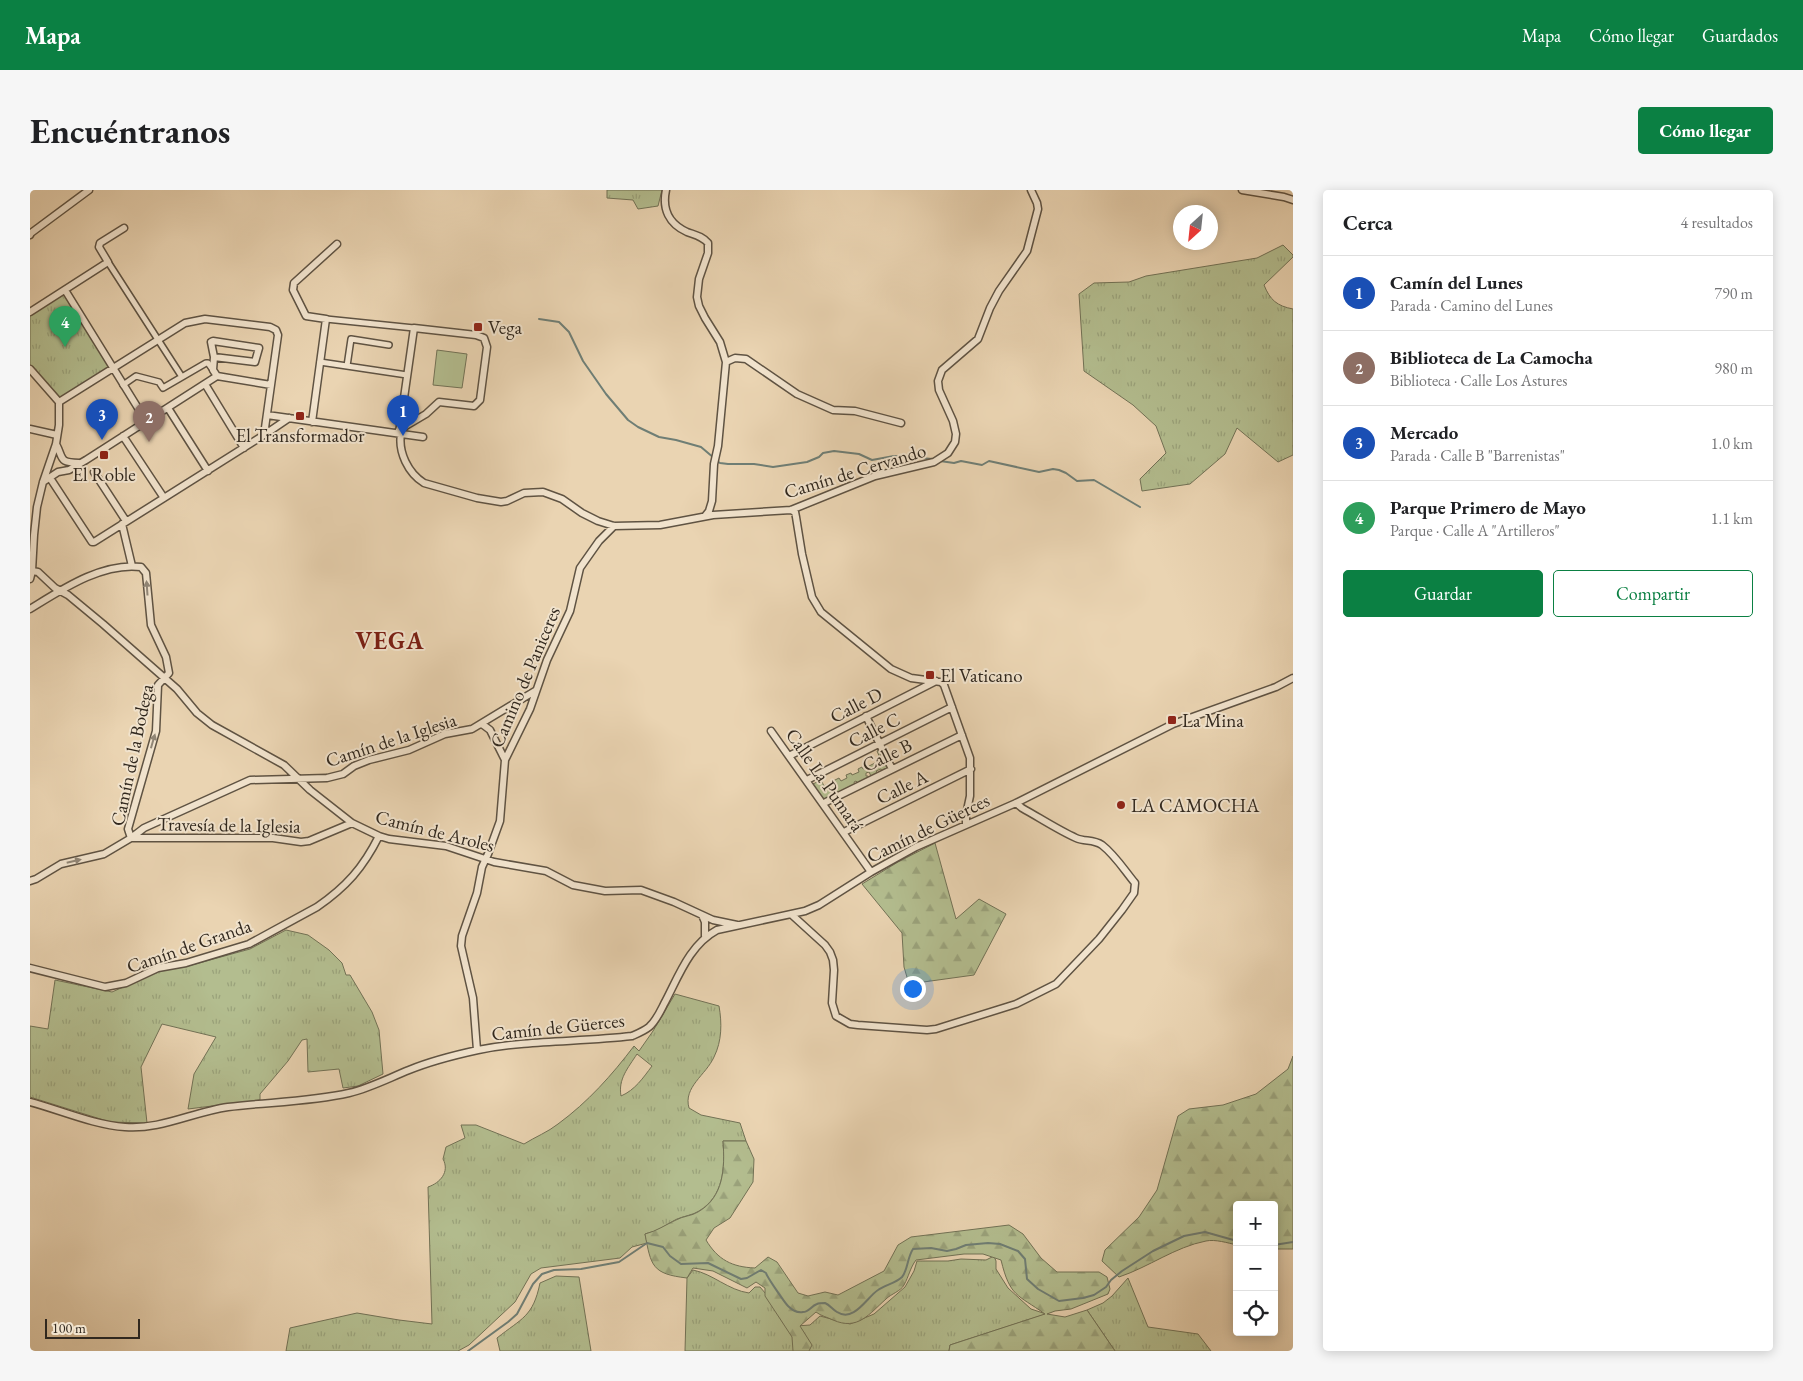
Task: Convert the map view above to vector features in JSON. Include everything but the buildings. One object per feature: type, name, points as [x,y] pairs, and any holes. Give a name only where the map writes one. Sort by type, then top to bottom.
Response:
[{"type":"street","points":[[30,234],[89,190]]},
{"type":"street","points":[[414,328],[400,432],[402,451],[406,463],[417,478],[424,483],[477,498],[501,502],[532,492],[543,492],[562,499],[598,522],[614,526],[671,524],[705,516],[709,511],[712,501],[714,464],[726,362],[720,342],[705,318],[697,297],[699,278],[708,253],[708,243],[700,237],[681,229],[668,217],[664,201],[666,190]]},
{"type":"street","name":"Camín de Cervando","points":[[705,516],[792,510],[875,476],[934,462],[942,458],[952,448],[956,434],[953,421],[939,390],[939,375],[942,370],[978,339],[990,308],[1027,252],[1038,209],[1038,203],[1031,190]]},
{"type":"street","points":[[1242,190],[1293,200]]},
{"type":"street","points":[[124,228],[100,243],[99,247],[182,377]]},
{"type":"street","points":[[337,244],[294,283],[293,290],[306,316],[476,335],[484,338],[487,347],[480,400],[474,406],[439,402],[426,414],[400,432]]},
{"type":"street","points":[[30,312],[108,262]]},
{"type":"street","points":[[64,290],[146,421]]},
{"type":"street","points":[[312,422],[326,318]]},
{"type":"street","points":[[59,402],[185,323],[205,319],[270,327],[276,330],[278,335],[264,435]]},
{"type":"street","points":[[347,366],[351,339],[389,345]]},
{"type":"street","points":[[49,464],[52,470],[69,470],[205,384],[215,373],[211,342],[259,348],[255,362],[214,357]]},
{"type":"street","points":[[726,362],[735,358],[746,359],[797,394],[833,410],[855,411],[901,423]]},
{"type":"street","points":[[320,362],[407,375]]},
{"type":"street","points":[[123,385],[136,376],[159,382],[163,388],[208,363],[215,373],[271,385]]},
{"type":"street","points":[[30,370],[59,402],[56,444],[42,482],[30,579]]},
{"type":"street","points":[[205,384],[244,448]]},
{"type":"street","points":[[168,408],[208,471]]},
{"type":"street","points":[[267,415],[400,432],[423,437]]},
{"type":"street","points":[[50,478],[92,542],[94,542],[289,418]]},
{"type":"street","points":[[30,429],[57,435]]},
{"type":"street","points":[[123,436],[164,498]]},
{"type":"street","points":[[42,482],[64,466],[56,444]]},
{"type":"street","points":[[49,464],[54,458],[80,463]]},
{"type":"street","points":[[30,609],[80,580],[115,568],[132,566],[124,523],[94,472]]},
{"type":"street","points":[[792,510],[796,517],[812,597],[821,612],[891,669],[911,678],[941,682],[944,685],[970,758],[970,796],[966,824]]},
{"type":"street","name":"Camino de Paniceres","points":[[477,1050],[472,998],[461,946],[462,936],[473,908],[482,867],[500,821],[505,760],[530,709],[546,660],[570,611],[580,568],[614,526]]},
{"type":"street","name":"Camín de la Bodega","points":[[131,838],[128,829],[156,731],[158,686],[169,673],[166,657],[151,625],[146,573],[141,567],[132,566]]},
{"type":"street","name":"Camín de Aroles","points":[[32,571],[38,572],[59,591],[68,595],[165,678],[197,713],[212,725],[284,765],[352,823],[379,836],[446,846],[486,859],[546,871],[573,885],[605,891],[641,890],[674,902],[713,920],[738,925]]},
{"type":"street","name":"Camín de Güerces","points":[[30,1102],[104,1124],[140,1128],[158,1126],[187,1116],[228,1108],[285,1103],[349,1093],[371,1087],[409,1070],[477,1050],[632,1036],[643,1032],[651,1026],[692,952],[705,936],[717,930],[792,915],[819,905],[871,872],[916,847],[1016,803],[1173,724],[1276,687],[1293,678]]},
{"type":"street","name":"Calle D","points":[[789,756],[936,681]]},
{"type":"street","name":"Camín de la Iglesia","points":[[30,881],[61,864],[104,854],[144,828],[250,780],[327,778],[343,774],[354,766],[370,760],[409,750],[445,734],[464,732],[482,724],[535,691]]},
{"type":"street","name":"Calle C","points":[[809,779],[952,708]]},
{"type":"street","points":[[866,716],[892,769]]},
{"type":"street","points":[[482,724],[490,730],[505,760]]},
{"type":"street","name":"Calle La Pumará","points":[[772,730],[871,872]]},
{"type":"street","name":"Calle B","points":[[826,802],[962,735]]},
{"type":"street","name":"Calle A","points":[[846,831],[970,769]]},
{"type":"street","points":[[792,915],[825,945],[830,952],[834,970],[833,1008],[836,1016],[850,1024],[919,1030],[936,1029],[1016,1004],[1056,984],[1122,910],[1134,893],[1135,883],[1104,846],[1088,839],[1082,840],[1068,834],[1016,803]]},
{"type":"street","name":"Travesía de la Iglesia","points":[[131,838],[273,838],[302,842],[310,841],[352,823]]},
{"type":"street","name":"Camín de Granda","points":[[30,968],[105,987],[115,987],[158,968],[186,963],[249,944],[317,907],[328,899],[353,876],[369,857],[379,836]]},
{"type":"street","points":[[702,915],[705,922],[705,936]]},
{"type":"green space","points":[[607,190],[662,190],[658,206],[638,209],[633,200],[607,198]]},
{"type":"green space","points":[[1283,245],[1293,257],[1264,285],[1275,302],[1293,309],[1293,455],[1278,462],[1237,428],[1225,454],[1190,484],[1142,491],[1140,479],[1166,453],[1156,426],[1133,405],[1084,371],[1079,294],[1094,283],[1129,282],[1146,276],[1257,258]]},
{"type":"green space","points":[[65,290],[112,367],[59,402],[30,369],[30,312]]},
{"type":"green space","points":[[437,350],[467,354],[462,388],[433,385]]},
{"type":"green space","points":[[879,750],[887,768],[882,771],[881,769],[876,771],[878,773],[871,776],[869,772],[866,773],[866,776],[869,778],[858,783],[856,781],[854,782],[855,785],[838,793],[832,789],[833,796],[822,801],[811,785],[821,780],[824,786],[828,784],[829,786],[832,785],[831,782],[839,778],[841,781],[847,778],[846,775],[859,772],[858,769],[862,767],[863,769],[877,762],[876,760],[880,758],[877,751]]},
{"type":"green space","points":[[935,843],[956,919],[979,899],[1006,914],[974,975],[909,984],[904,967],[902,933],[862,884],[898,862]]},
{"type":"green space","points":[[286,930],[308,935],[329,950],[342,963],[346,975],[350,975],[372,1012],[379,1030],[383,1074],[358,1086],[343,1088],[339,1069],[308,1072],[307,1039],[302,1040],[288,1061],[260,1094],[260,1100],[188,1109],[194,1074],[216,1037],[162,1024],[141,1067],[147,1123],[110,1122],[30,1097],[30,1026],[48,1029],[55,980],[112,992],[159,971],[188,966],[250,949]]},
{"type":"green space","points":[[675,994],[719,1006],[721,1025],[719,1045],[714,1057],[692,1087],[688,1101],[689,1108],[701,1115],[740,1123],[746,1141],[723,1141],[724,1161],[721,1180],[714,1197],[707,1205],[697,1212],[645,1234],[647,1243],[632,1247],[620,1258],[541,1268],[531,1274],[515,1302],[469,1345],[458,1351],[286,1351],[290,1328],[357,1313],[432,1324],[428,1187],[436,1183],[443,1176],[445,1164],[443,1159],[446,1147],[465,1138],[461,1125],[476,1125],[524,1144],[569,1116],[608,1078],[634,1046],[639,1051]],"holes":[[[637,1054],[652,1066],[635,1087],[621,1096],[622,1079]]]},
{"type":"green space","points":[[1293,1056],[1293,1249],[1278,1249],[1278,1201],[1233,1201],[1233,1244],[1213,1240],[1195,1244],[1119,1277],[1102,1261],[1105,1250],[1139,1217],[1157,1190],[1178,1116],[1189,1109],[1223,1105],[1256,1094],[1288,1069]]},
{"type":"green space","points":[[723,1141],[746,1141],[754,1159],[753,1182],[730,1218],[714,1228],[706,1240],[715,1253],[726,1261],[739,1266],[755,1268],[768,1257],[777,1262],[798,1293],[808,1296],[825,1292],[838,1295],[884,1271],[898,1245],[911,1237],[1009,1225],[1023,1234],[1041,1258],[1057,1272],[1099,1272],[1107,1277],[1110,1289],[1108,1294],[1071,1309],[1047,1314],[1065,1317],[1087,1310],[1115,1351],[949,1351],[950,1345],[1045,1314],[1021,1298],[1011,1288],[1001,1260],[983,1254],[964,1254],[916,1260],[903,1287],[888,1297],[868,1315],[856,1322],[842,1323],[816,1312],[800,1326],[812,1345],[809,1351],[793,1351],[792,1337],[765,1296],[765,1288],[756,1282],[747,1288],[713,1271],[693,1268],[687,1278],[667,1274],[655,1266],[649,1254],[645,1234],[696,1213],[707,1206],[713,1198],[718,1190],[723,1171]]},
{"type":"green space","points":[[994,1256],[996,1269],[1008,1288],[1031,1309],[1046,1314],[950,1345],[949,1351],[685,1351],[687,1278],[693,1270],[741,1291],[749,1293],[755,1287],[760,1287],[796,1326],[810,1325],[820,1316],[850,1324],[874,1314],[905,1287],[917,1261],[986,1260]]},
{"type":"green space","points":[[556,1276],[579,1277],[591,1351],[500,1351],[497,1338],[520,1321],[530,1310],[540,1283]]},
{"type":"green space","points":[[1128,1278],[1148,1327],[1198,1334],[1211,1351],[1115,1351],[1087,1310],[1103,1303],[1112,1296]]},
{"type":"waterway","points":[[539,319],[559,322],[569,332],[583,361],[606,394],[628,420],[659,437],[701,447],[714,458]]},
{"type":"waterway","points":[[717,461],[728,464],[754,464],[773,467],[807,462],[819,457],[823,453],[834,451],[859,454],[872,460],[894,456],[933,459]]},
{"type":"waterway","points":[[940,461],[954,463],[961,461],[982,465],[989,461],[1039,472],[1053,469],[1059,470],[1077,481],[1094,480],[1140,507]]},
{"type":"waterway","points":[[468,1351],[517,1314],[533,1284],[542,1274],[554,1270],[581,1269],[619,1262],[647,1243],[663,1247],[670,1256],[681,1264],[708,1263],[741,1279],[747,1278],[761,1270],[766,1273],[783,1300],[793,1310],[805,1312],[817,1304],[825,1303],[837,1312],[849,1314],[860,1308],[878,1290],[902,1277],[913,1249],[931,1248],[947,1251],[966,1245],[1000,1244],[1018,1251],[1025,1259],[1027,1279],[1038,1289],[1059,1301],[1094,1295],[1106,1287],[1122,1271],[1153,1251],[1184,1236],[1205,1232],[1233,1240]]},
{"type":"waterway","points":[[1278,1244],[1293,1242]]},
{"type":"place","name":"Vega","points":[[478,327]]},
{"type":"place","name":"Parque Primero de Mayo","points":[[65,347]]},
{"type":"place","name":"El Transformador","points":[[300,416]]},
{"type":"place","name":"Camín del Lunes","points":[[403,436]]},
{"type":"place","name":"Mercado","points":[[102,440]]},
{"type":"place","name":"Biblioteca de La Camocha","points":[[149,442]]},
{"type":"place","name":"El Roble","points":[[104,455]]},
{"type":"place","name":"El Vaticano","points":[[930,675]]},
{"type":"place","name":"La Mina","points":[[1172,720]]},
{"type":"place","name":"LA CAMOCHA","points":[[1121,805]]},
{"type":"district","name":"VEGA","points":[[390,640]]}]
